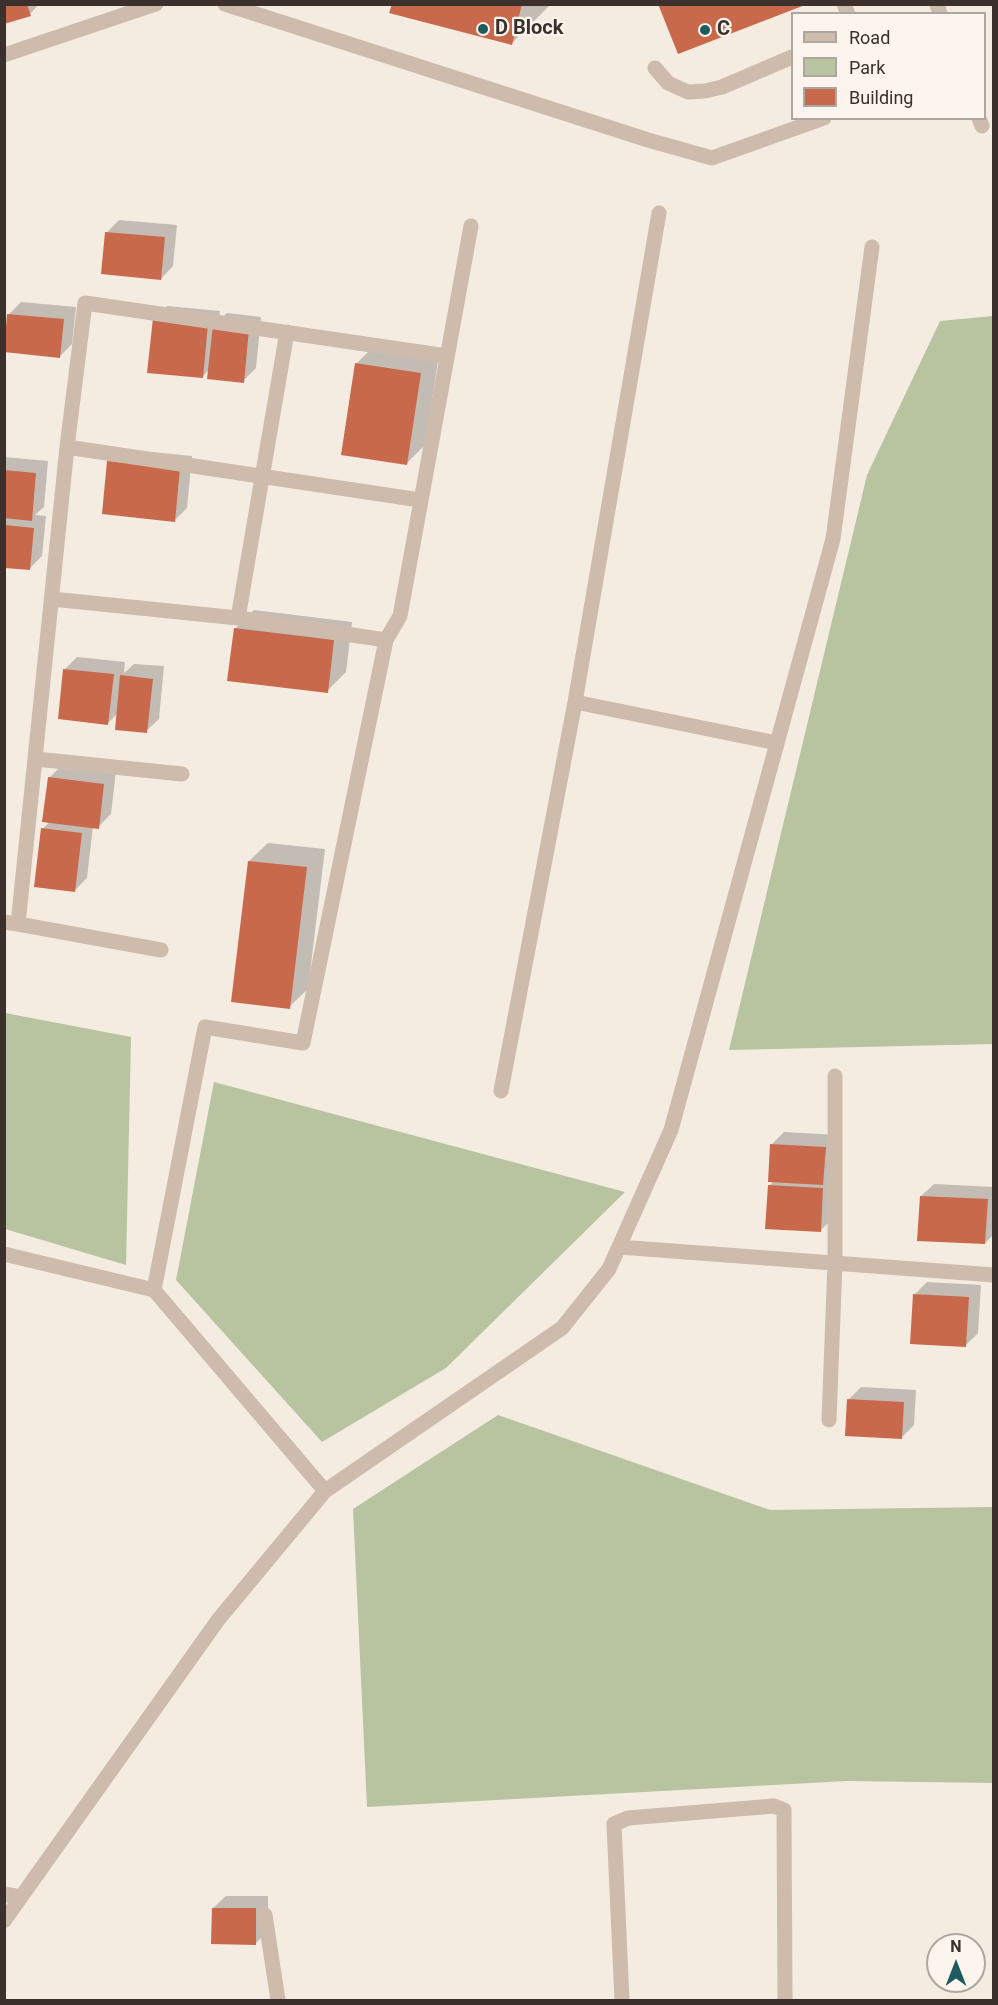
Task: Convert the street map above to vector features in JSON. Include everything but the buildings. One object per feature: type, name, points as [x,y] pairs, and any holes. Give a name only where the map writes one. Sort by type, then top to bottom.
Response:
[{"type":"street","points":[[4,55],[156,4]]},
{"type":"street","points":[[225,4],[648,140],[712,158],[818,120]]},
{"type":"street","points":[[655,68],[668,83],[688,92],[705,91],[722,87],[791,57]]},
{"type":"street","points":[[501,1091],[575,702],[659,213]]},
{"type":"street","points":[[154,1290],[205,1027],[303,1044],[386,640],[400,616],[471,226]]},
{"type":"street","points":[[4,1921],[218,1620],[325,1491],[562,1328],[609,1269],[671,1130],[833,539],[872,247]]},
{"type":"street","points":[[161,950],[11,923],[36,759],[85,303],[447,356]]},
{"type":"street","points":[[238,618],[287,332]]},
{"type":"street","points":[[68,447],[420,500]]},
{"type":"street","points":[[52,599],[238,618],[386,640]]},
{"type":"street","points":[[575,702],[777,743]]},
{"type":"street","points":[[36,759],[182,774]]},
{"type":"street","points":[[829,1420],[835,1263],[835,1076]]},
{"type":"street","points":[[619,1247],[993,1275]]},
{"type":"street","points":[[4,1254],[154,1290],[325,1491]]},
{"type":"street","points":[[622,2001],[614,1824],[628,1818],[774,1806],[784,1810],[785,2001]]},
{"type":"street","points":[[4,1894],[21,1897]]},
{"type":"street","points":[[265,1915],[278,2001]]},
{"type":"green space","points":[[993,316],[993,1044],[729,1050],[867,475],[940,321]]},
{"type":"green space","points":[[5,1013],[131,1037],[126,1265],[5,1229]]},
{"type":"green space","points":[[214,1082],[625,1192],[446,1368],[322,1442],[176,1280]]},
{"type":"green space","points":[[498,1415],[770,1510],[993,1507],[993,1783],[847,1781],[367,1807],[353,1509]]},
{"type":"place","name":"D Block","points":[[483,29]]},
{"type":"place","name":"C","points":[[705,30]]}]
